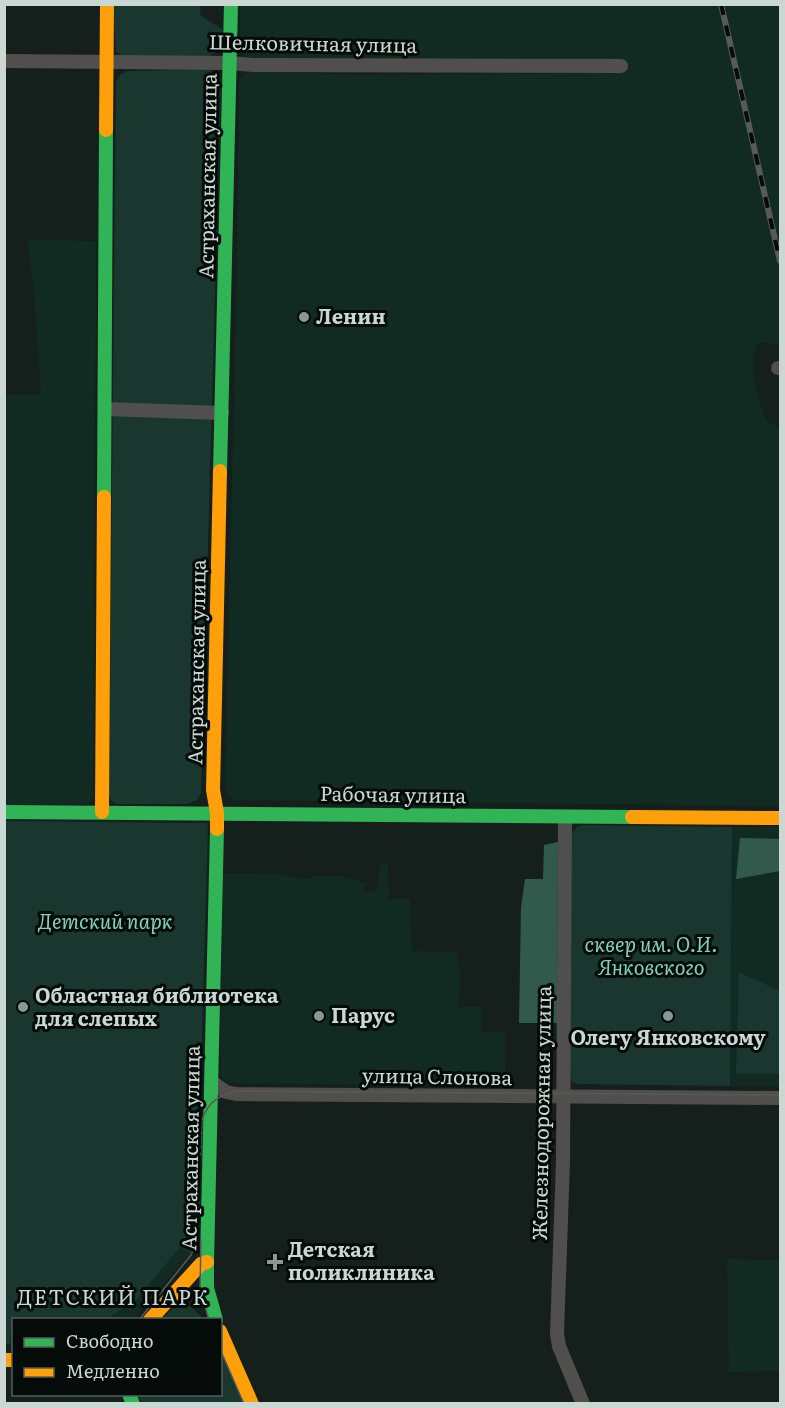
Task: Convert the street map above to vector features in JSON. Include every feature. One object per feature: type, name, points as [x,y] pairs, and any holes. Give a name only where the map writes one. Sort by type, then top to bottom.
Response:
[{"type":"main road","points":[[102,812],[107,4]]},
{"type":"main road","name":"Астраханская улица","points":[[215,1318],[207,1288],[207,1262],[217,813],[213,790],[231,4]]},
{"type":"main road","name":"Рабочая улица","points":[[4,812],[780,818]]},
{"type":"main road","points":[[152,1318],[201,1264],[207,1262]]},
{"type":"main road","points":[[222,1336],[252,1404]]},
{"type":"street","name":"Шелковичная улица","points":[[4,61],[253,65],[621,66]]},
{"type":"street","points":[[105,409],[222,413]]},
{"type":"street","name":"Железнодорожная улица","points":[[565,817],[563,1098],[557,1334],[559,1346],[583,1404]]},
{"type":"street","name":"улица Слонова","points":[[212,1082],[226,1092],[236,1094],[780,1098]]},
{"type":"street","name":"улица Слонова","points":[[212,1105],[236,1094]]},
{"type":"shaded area","points":[[240,5],[780,5],[780,345],[758,342],[753,359],[755,386],[766,421],[780,428],[780,806],[236,800],[228,797],[225,788],[239,80],[250,72],[366,75],[619,73],[619,59],[249,59],[240,51]]},
{"type":"shaded area","points":[[27,240],[96,241],[93,798],[87,804],[5,805],[4,395],[41,395],[34,292]]},
{"type":"shaded area","points":[[732,827],[780,827],[780,1086],[730,1086]]},
{"type":"shaded area","points":[[740,838],[780,839],[780,871],[736,879]]},
{"type":"shaded area","points":[[558,842],[557,1023],[519,1023],[521,907],[525,879],[543,879],[544,845]]},
{"type":"shaded area","points":[[380,864],[388,864],[389,899],[410,899],[413,951],[456,952],[460,972],[459,1007],[482,1007],[482,1032],[505,1032],[505,1087],[229,1083],[224,1080],[220,1076],[223,873],[279,874],[311,879],[312,876],[345,876],[345,879],[365,882],[364,890],[377,892]]},
{"type":"shaded area","points":[[180,1246],[190,1254],[134,1318],[110,1318],[136,1300]]},
{"type":"shaded area","points":[[727,1259],[780,1260],[780,1371],[729,1372]]},
{"type":"green space","points":[[113,5],[201,5],[200,15],[223,30],[219,51],[209,56],[124,56],[116,52]]},
{"type":"green space","points":[[208,69],[217,74],[221,80],[201,793],[197,800],[188,804],[116,804],[109,795],[116,81],[127,71]]},
{"type":"green space","name":"Детский парк","points":[[4,821],[207,823],[196,1242],[190,1254],[180,1247],[136,1300],[109,1318],[12,1318],[10,1345],[4,1344]]},
{"type":"green space","name":"сквер им. О.И. Янковского","points":[[582,825],[732,827],[730,1086],[579,1084],[572,1082],[569,1077],[571,835],[577,827]]},
{"type":"green space","points":[[739,972],[775,989],[780,989],[780,1074],[736,1074]]},
{"type":"green space","points":[[179,1302],[190,1306],[203,1318],[163,1318]]},
{"type":"green space","points":[[222,1349],[245,1403],[143,1403],[137,1396],[222,1396]]},
{"type":"tram line","points":[[141,1318],[191,1255],[197,1242],[202,1120],[211,1104],[230,1093],[236,1091],[780,1095]]},
{"type":"tram line","points":[[201,1240],[200,1289],[208,1318]]},
{"type":"tram line","points":[[222,1354],[244,1404]]},
{"type":"railway","points":[[721,4],[780,261]]},
{"type":"traffic: fast","points":[[220,471],[231,4]]},
{"type":"traffic: fast","points":[[104,497],[106,130]]},
{"type":"traffic: fast","points":[[4,812],[632,817]]},
{"type":"traffic: fast","points":[[215,1318],[207,1288],[207,1262],[217,829]]},
{"type":"traffic: fast","points":[[130,1396],[133,1404]]},
{"type":"traffic: slow","points":[[106,130],[107,4]]},
{"type":"traffic: slow","points":[[217,829],[213,790],[220,471]]},
{"type":"traffic: slow","points":[[102,812],[104,497]]},
{"type":"traffic: slow","points":[[632,817],[780,818]]},
{"type":"traffic: slow","points":[[152,1318],[201,1264],[207,1262]]},
{"type":"traffic: slow","points":[[222,1336],[252,1404]]},
{"type":"traffic: slow","points":[[4,1360],[12,1360]]},
{"type":"place","name":"Ленин","points":[[304,317]]},
{"type":"place","name":"Областная библиотека для слепых","points":[[23,1007]]},
{"type":"place","name":"Парус","points":[[319,1016]]},
{"type":"place","name":"Олегу Янковскому","points":[[668,1016]]},
{"type":"place","name":"Детская поликлиника","points":[[275,1262]]},
{"type":"district","name":"ДЕТСКИЙ ПАРК","points":[[113,1298]]}]
